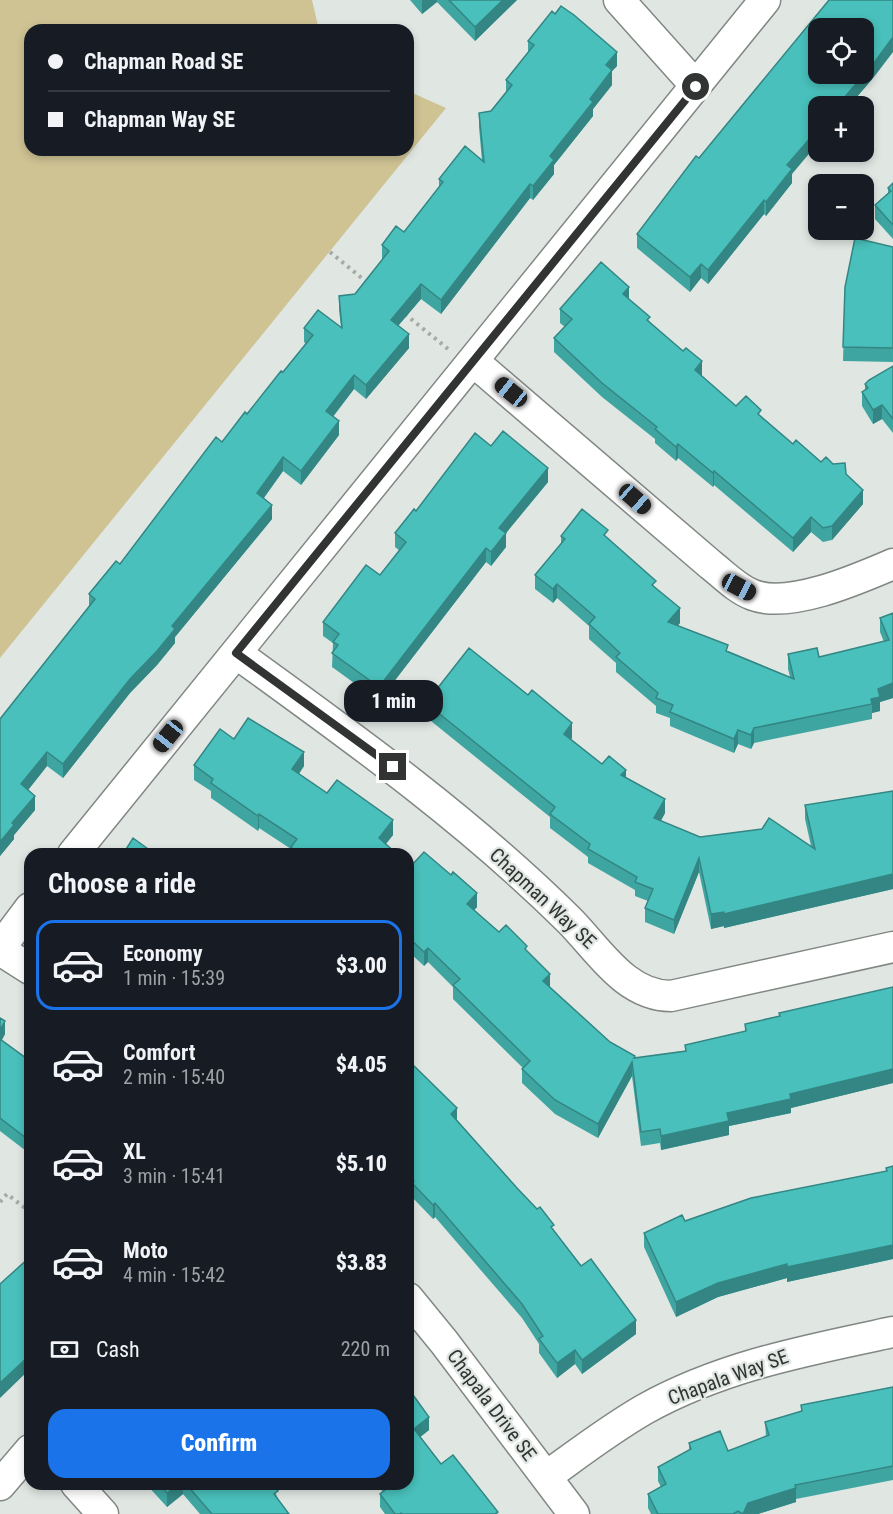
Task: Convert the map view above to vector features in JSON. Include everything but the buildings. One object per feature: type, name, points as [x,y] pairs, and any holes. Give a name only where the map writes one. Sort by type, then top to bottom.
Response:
[{"type":"street","points":[[620,0],[696,87]]},
{"type":"street","points":[[78,848],[236,653],[462,356],[696,87],[765,0]]},
{"type":"street","points":[[462,356],[711,565],[752,595],[775,599],[809,593],[893,564]]},
{"type":"street","name":"Chapman Way SE","points":[[236,653],[365,745],[420,789],[538,891],[626,980],[642,992],[671,996],[893,947]]},
{"type":"street","points":[[24,916],[0,949],[24,965]]},
{"type":"street","name":"Chapala Drive SE","points":[[414,1306],[574,1514]]},
{"type":"street","name":"Chapala Way SE","points":[[547,1476],[609,1431],[686,1389],[784,1356],[893,1332]]},
{"type":"street","points":[[0,1485],[24,1457]]},
{"type":"street","points":[[81,1490],[103,1514]]},
{"type":"path","points":[[330,252],[373,288]]},
{"type":"path","points":[[399,309],[462,356]]},
{"type":"path","points":[[0,1202],[7,1194],[24,1207]]},
{"type":"shaded area","points":[[0,0],[312,0],[318,24],[24,24],[24,156],[407,156],[0,658]]},
{"type":"shaded area","points":[[414,94],[446,108],[414,147]]},
{"type":"route","points":[[393,767],[236,653],[696,87]]}]
